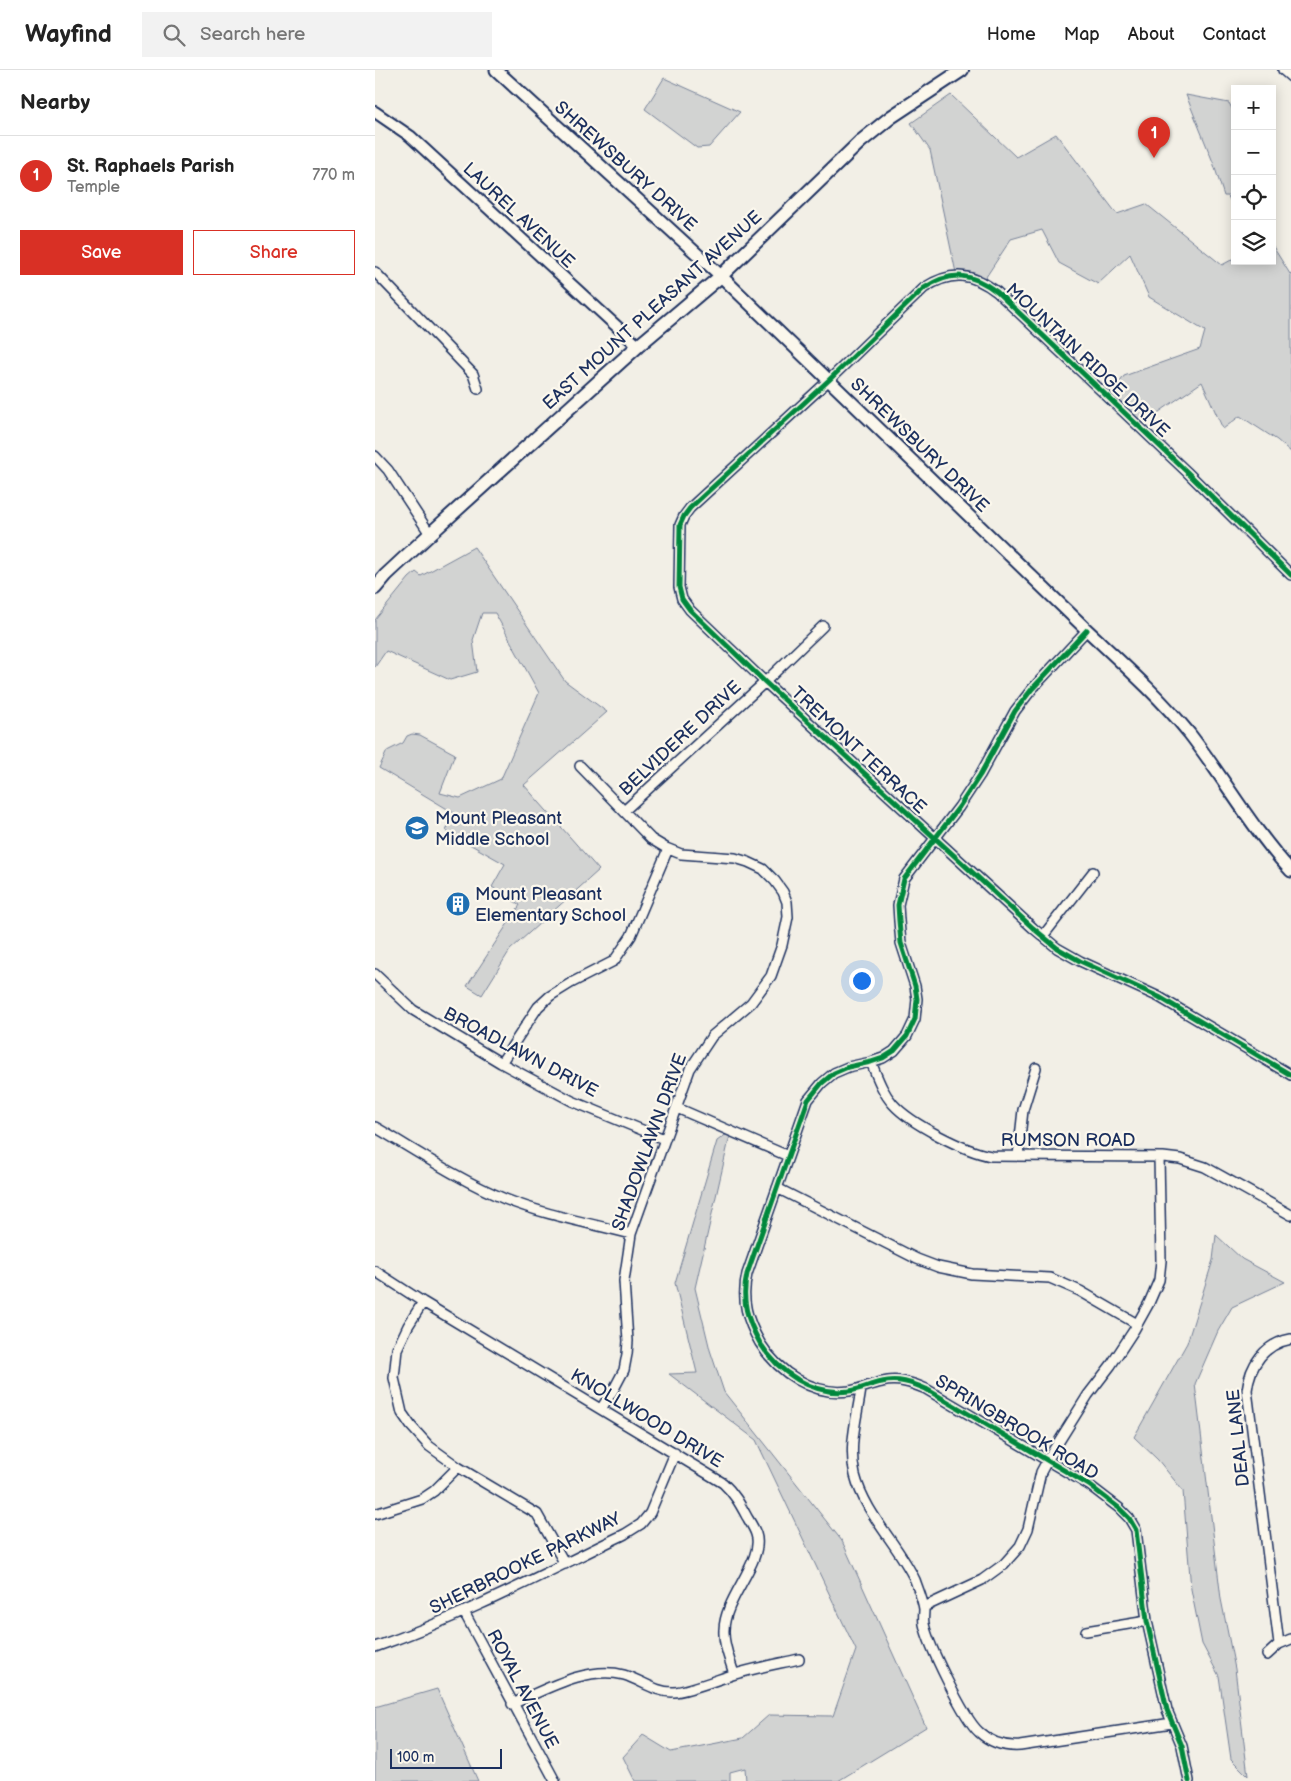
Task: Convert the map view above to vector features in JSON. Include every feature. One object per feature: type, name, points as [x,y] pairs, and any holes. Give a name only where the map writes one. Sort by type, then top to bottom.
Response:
[{"type":"main road","name":"SHREWSBURY DRIVE","points":[[496,70],[721,276],[1169,709],[1212,764],[1267,842],[1291,871]]},
{"type":"main road","name":"EAST MOUNT PLEASANT AVENUE","points":[[375,588],[386,575],[430,534],[638,346],[721,276],[860,142],[891,117],[962,70]]},
{"type":"street","points":[[1283,70],[1291,77]]},
{"type":"street","name":"LAUREL AVENUE","points":[[375,112],[410,136],[638,346]]},
{"type":"street","points":[[375,272],[473,374],[478,389]]},
{"type":"street","name":"MOUNTAIN RIDGE DRIVE","points":[[829,380],[924,288],[936,280],[946,277],[968,276],[983,282],[997,292],[1187,472],[1291,575]]},
{"type":"street","name":"TREMONT TERRACE","points":[[829,380],[690,508],[684,516],[680,526],[679,587],[682,600],[765,682],[1057,948],[1080,961],[1159,996],[1291,1075]]},
{"type":"street","points":[[375,456],[388,470],[430,534]]},
{"type":"street","name":"BELVIDERE DRIVE","points":[[624,811],[765,682],[823,626]]},
{"type":"street","name":"SPRINGBROOK ROAD","points":[[1087,630],[1015,710],[980,775],[936,839],[904,879],[899,905],[901,943],[917,993],[915,1019],[911,1031],[899,1046],[883,1058],[841,1070],[828,1078],[817,1088],[804,1107],[744,1287],[744,1300],[752,1329],[765,1351],[778,1366],[791,1376],[828,1390],[846,1391],[861,1389],[883,1382],[894,1381],[912,1383],[1089,1485],[1119,1508],[1137,1530],[1147,1621],[1167,1710],[1182,1746],[1189,1781]]},
{"type":"street","name":"SHADOWLAWN DRIVE","points":[[580,766],[651,839],[668,849],[689,855],[735,858],[763,870],[783,892],[787,902],[788,917],[782,945],[771,976],[751,1003],[712,1036],[690,1069],[631,1234],[624,1281],[628,1341],[627,1354],[624,1370],[601,1408]]},
{"type":"street","points":[[501,1063],[538,1007],[550,996],[614,961],[631,936],[668,849]]},
{"type":"street","points":[[1043,936],[1093,872]]},
{"type":"street","name":"BROADLAWN DRIVE","points":[[375,974],[413,1010],[501,1063],[573,1101],[664,1139]]},
{"type":"street","name":"RUMSON ROAD","points":[[871,1062],[885,1093],[893,1104],[926,1128],[968,1150],[982,1154],[1018,1156],[1159,1157],[1180,1159],[1205,1166],[1291,1215]]},
{"type":"street","points":[[1018,1156],[1023,1110],[1036,1068]]},
{"type":"street","points":[[677,1108],[788,1156]]},
{"type":"street","points":[[375,1127],[467,1181],[506,1199],[631,1234]]},
{"type":"street","points":[[924,1607],[983,1580],[1004,1564],[1020,1546],[1028,1529],[1041,1472],[1072,1419],[1111,1365],[1137,1324],[1159,1280],[1161,1261],[1159,1157]]},
{"type":"street","points":[[777,1188],[917,1259],[938,1267],[972,1274],[1050,1278],[1079,1291],[1137,1324]]},
{"type":"street","name":"KNOLLWOOD DRIVE","points":[[375,1271],[423,1302],[675,1453],[723,1483],[733,1493],[757,1536],[757,1550],[754,1560],[728,1608],[724,1629],[734,1674]]},
{"type":"street","points":[[423,1302],[408,1326],[397,1349],[394,1378],[402,1413],[429,1446],[458,1467],[537,1514],[565,1564]]},
{"type":"street","name":"DEAL LANE","points":[[1279,1644],[1247,1390],[1248,1378],[1252,1367],[1260,1356],[1271,1347],[1291,1339]]},
{"type":"street","points":[[861,1389],[852,1442],[852,1458],[856,1477],[868,1504],[903,1557],[924,1607],[924,1624],[931,1646],[966,1716],[978,1731],[991,1741],[1006,1747],[1172,1723]]},
{"type":"street","name":"SHERBROOKE PARKWAY","points":[[375,1647],[413,1634],[464,1612],[565,1564],[641,1524],[650,1513],[675,1453]]},
{"type":"street","points":[[375,1514],[423,1499],[435,1491],[458,1467]]},
{"type":"street","name":"ROYAL AVENUE","points":[[464,1612],[555,1781]]},
{"type":"street","points":[[1086,1631],[1147,1621]]},
{"type":"street","points":[[1267,1655],[1279,1644],[1291,1640]]},
{"type":"street","points":[[512,1704],[568,1679],[585,1676],[608,1673],[624,1675],[662,1691],[676,1693],[734,1674],[799,1658]]},
{"type":"shaded area","points":[[664,78],[740,112],[709,147],[697,148],[645,109]]},
{"type":"shaded area","points":[[951,95],[1016,157],[1056,134],[1117,214],[1146,204],[1222,265],[1231,260],[1231,265],[1276,265],[1276,251],[1291,273],[1291,452],[1277,440],[1240,416],[1223,429],[1202,382],[1139,426],[1110,397],[1124,376],[1200,349],[1205,331],[1149,297],[1130,254],[1098,284],[1059,263],[1042,230],[1011,239],[984,280],[956,273],[930,150],[911,123]]},
{"type":"shaded area","points":[[1186,95],[1229,103],[1231,107],[1231,202],[1228,196],[1224,196],[1213,162]]},
{"type":"shaded area","points":[[474,547],[565,681],[607,712],[524,785],[599,870],[510,950],[482,995],[467,986],[520,905],[492,887],[505,864],[446,831],[454,813],[379,768],[387,751],[403,743],[407,736],[412,734],[420,735],[455,754],[440,793],[460,798],[501,779],[539,693],[495,613],[482,613],[473,640],[477,672],[450,680],[386,651],[375,667],[375,620],[409,578],[416,572],[421,576]]},
{"type":"shaded area","points":[[731,1131],[695,1288],[710,1350],[724,1392],[842,1541],[926,1727],[838,1781],[746,1781],[745,1768],[730,1772],[730,1781],[635,1781],[623,1757],[643,1735],[671,1752],[743,1738],[769,1715],[833,1716],[856,1650],[756,1440],[669,1374],[697,1373],[675,1283],[717,1141]]},
{"type":"shaded area","points":[[1216,1235],[1242,1259],[1285,1282],[1232,1307],[1218,1331],[1195,1384],[1221,1599],[1235,1669],[1248,1776],[1231,1759],[1219,1676],[1202,1644],[1191,1589],[1183,1491],[1158,1460],[1134,1437],[1187,1343],[1213,1260]]},
{"type":"shaded area","points":[[437,1689],[478,1781],[375,1781],[375,1707]]},
{"type":"cycle path","points":[[1291,575],[1187,472],[997,292],[979,281],[962,276],[944,278],[924,288],[829,380],[690,508],[680,525],[679,587],[682,599],[690,610],[765,682],[1033,928],[1057,948],[1080,961],[1159,997],[1291,1075]]},
{"type":"cycle path","points":[[1087,630],[1032,689],[1015,711],[980,775],[959,807],[904,879],[898,905],[899,921],[901,943],[915,986],[917,999],[915,1019],[907,1036],[894,1051],[883,1058],[848,1067],[834,1073],[822,1083],[808,1100],[747,1274],[745,1301],[746,1310],[760,1343],[776,1363],[798,1380],[822,1390],[836,1392],[849,1391],[888,1381],[910,1383],[926,1389],[1089,1485],[1129,1518],[1136,1530],[1147,1621],[1167,1710],[1182,1746],[1189,1781]]},
{"type":"place","name":"St. Raphaels Parish","points":[[1154,158]]},
{"type":"place","name":"Mount Pleasant Middle School","points":[[417,828]]},
{"type":"place","name":"Mount Pleasant Elementary School","points":[[458,904]]}]
